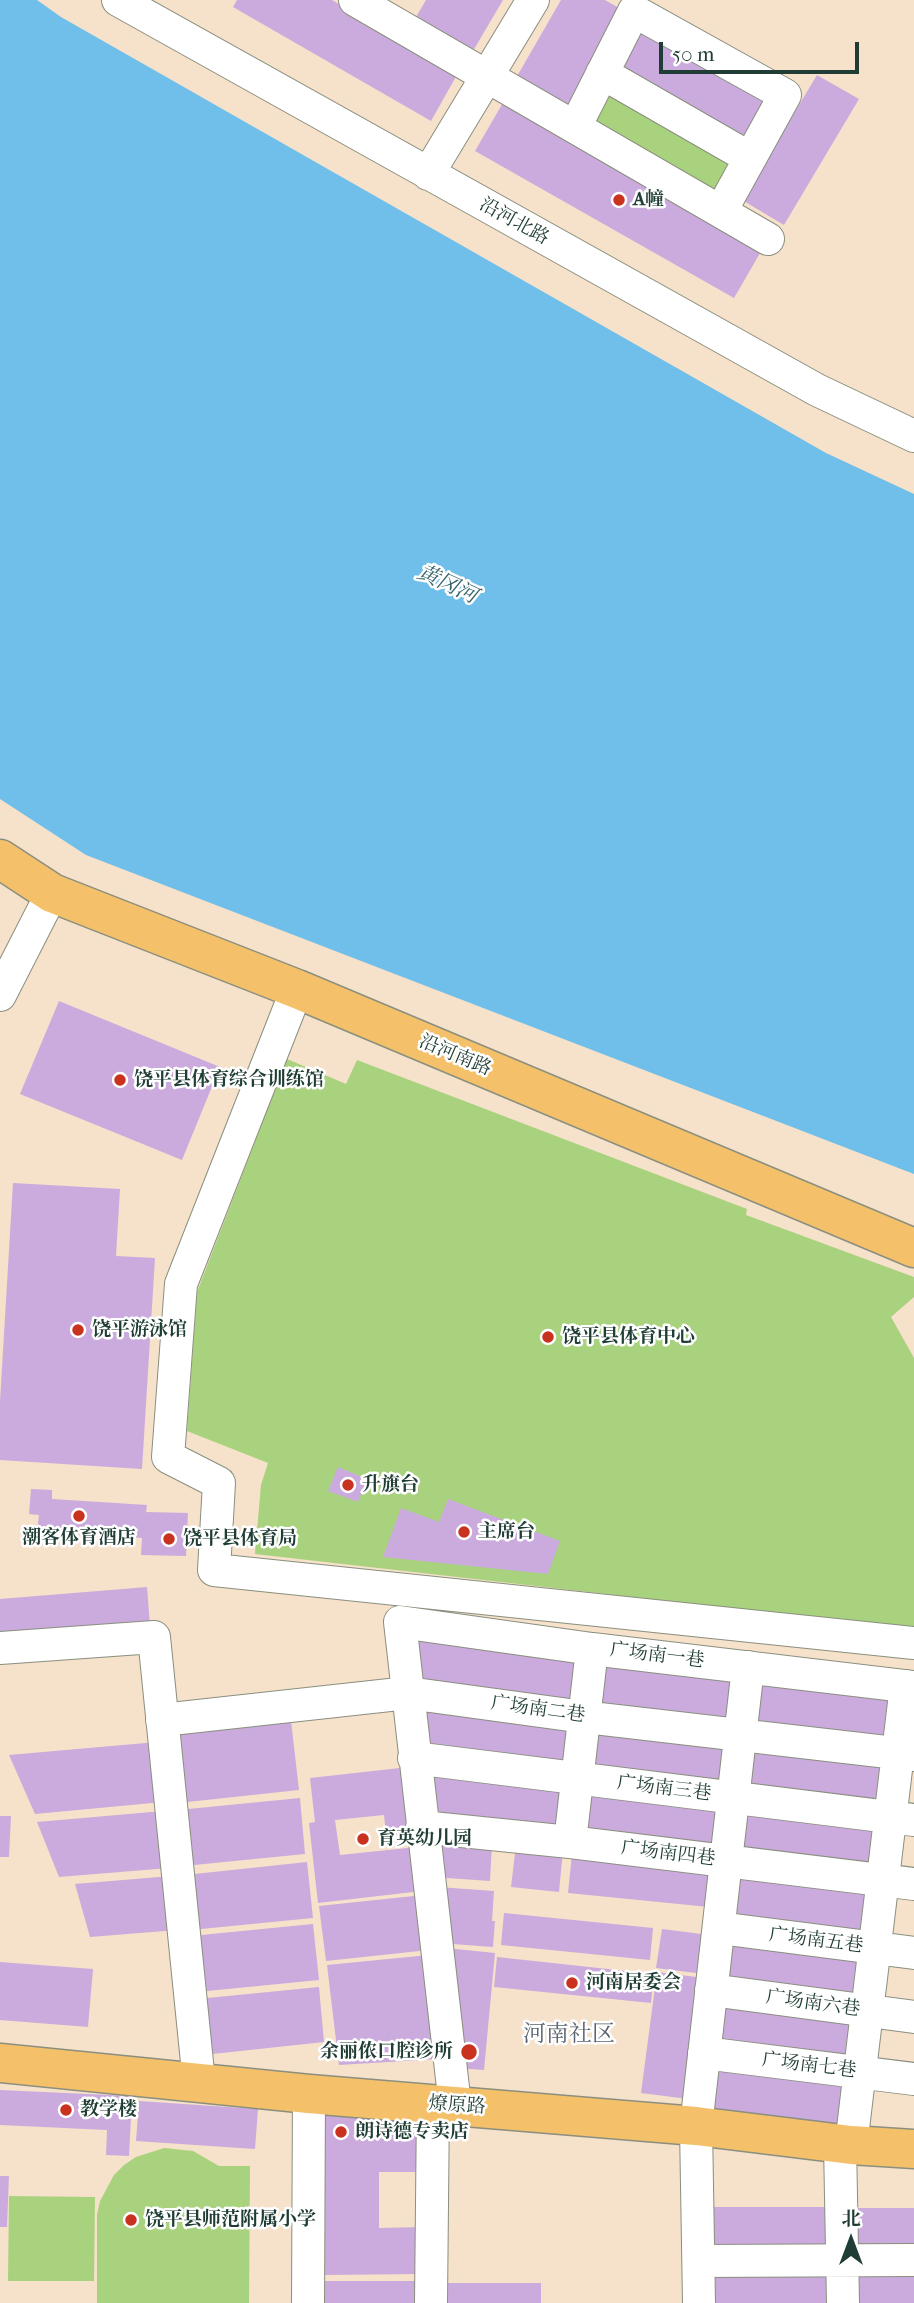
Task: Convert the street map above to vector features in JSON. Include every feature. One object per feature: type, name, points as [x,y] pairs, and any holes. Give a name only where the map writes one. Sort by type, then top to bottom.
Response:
[{"type":"main road","name":"沿河南路","points":[[0,859],[51,893],[297,989],[914,1248]]},
{"type":"main road","name":"燎原路","points":[[0,2063],[309,2094],[696,2126],[845,2144],[914,2149]]},
{"type":"street","name":"沿河北路","points":[[118,0],[817,390],[914,436]]},
{"type":"street","points":[[355,0],[768,239]]},
{"type":"street","points":[[428,174],[533,0]]},
{"type":"street","points":[[575,127],[634,11],[785,95],[721,211]]},
{"type":"street","points":[[602,73],[750,158]]},
{"type":"street","points":[[0,995],[51,893]]},
{"type":"street","points":[[297,989],[226,1203],[181,1284],[168,1457],[219,1483],[214,1570],[914,1643]]},
{"type":"street","name":"广场南一巷","points":[[408,1693],[400,1622],[910,1687]]},
{"type":"street","points":[[0,1648],[154,1637],[200,2082]]},
{"type":"street","points":[[569,1842],[592,1648]]},
{"type":"street","points":[[699,2303],[696,2126],[748,1667]]},
{"type":"street","points":[[843,2303],[845,2144],[859,2073],[882,1880],[902,1819],[910,1687]]},
{"type":"street","points":[[408,1693],[422,1827],[444,2105],[431,2303]]},
{"type":"street","name":"广场南二巷","points":[[162,1720],[408,1693],[584,1717],[906,1754]]},
{"type":"street","name":"广场南三巷","points":[[414,1758],[902,1819]]},
{"type":"street","name":"广场南四巷","points":[[422,1827],[914,1884]]},
{"type":"street","name":"广场南五巷","points":[[719,1928],[914,1954]]},
{"type":"street","name":"广场南六巷","points":[[711,1990],[914,2017]]},
{"type":"street","name":"广场南七巷","points":[[705,2053],[914,2079]]},
{"type":"street","points":[[308,2303],[309,2094]]},
{"type":"street","points":[[699,2261],[914,2260]]},
{"type":"green space","points":[[611,92],[734,162],[716,193],[593,124]]},
{"type":"green space","name":"饶平县体育中心","points":[[287,1059],[346,1084],[357,1060],[747,1209],[746,1215],[914,1277],[914,1297],[891,1317],[914,1358],[914,1629],[255,1554],[261,1485],[268,1463],[187,1431],[197,1292]]},
{"type":"green space","points":[[164,2148],[193,2151],[219,2166],[250,2166],[249,2303],[97,2303],[97,2215],[100,2201],[114,2175],[124,2165],[136,2157]]},
{"type":"green space","points":[[9,2196],[95,2197],[94,2281],[8,2281]]},
{"type":"water","name":"黄冈河","points":[[0,0],[37,0],[61,17],[826,453],[914,494],[914,1174],[86,855],[0,799]]},
{"type":"building","points":[[237,0],[332,0],[458,73],[431,121],[233,7]]},
{"type":"building","points":[[426,0],[503,0],[473,51],[416,17]]},
{"type":"building","points":[[561,0],[605,0],[628,13],[574,110],[516,78]]},
{"type":"building","points":[[638,19],[773,94],[746,141],[611,66]]},
{"type":"building","points":[[817,75],[859,99],[784,225],[742,200]]},
{"type":"building","name":"A幢","points":[[504,101],[763,248],[734,298],[475,151]]},
{"type":"building","name":"饶平县体育综合训练馆","points":[[59,1001],[220,1067],[182,1160],[20,1094]]},
{"type":"building","name":"饶平游泳馆","points":[[13,1183],[120,1189],[116,1256],[155,1258],[142,1469],[0,1460],[0,1401]]},
{"type":"building","name":"升旗台","points":[[338,1467],[367,1479],[358,1502],[328,1491]]},
{"type":"building","points":[[31,1489],[52,1490],[52,1499],[147,1505],[146,1512],[188,1513],[186,1556],[141,1555],[142,1538],[37,1531],[39,1515],[29,1514]]},
{"type":"building","name":"主席台","points":[[448,1499],[560,1541],[548,1574],[383,1557],[401,1508],[439,1522]]},
{"type":"building","points":[[147,1587],[150,1626],[0,1638],[0,1599]]},
{"type":"building","points":[[411,1638],[585,1660],[578,1709],[415,1687]]},
{"type":"building","points":[[599,1661],[740,1679],[734,1728],[593,1710]]},
{"type":"building","points":[[757,1679],[897,1696],[892,1745],[751,1728]]},
{"type":"building","points":[[416,1701],[577,1722],[570,1771],[421,1752]]},
{"type":"building","points":[[290,1712],[299,1790],[178,1803],[169,1725]]},
{"type":"building","points":[[590,1722],[731,1740],[725,1789],[584,1771]]},
{"type":"building","points":[[157,1742],[163,1802],[35,1814],[9,1755]]},
{"type":"building","points":[[751,1742],[891,1759],[885,1808],[745,1792]]},
{"type":"building","name":"育英幼儿园","points":[[409,1767],[416,1832],[386,1835],[384,1815],[335,1820],[340,1855],[417,1847],[422,1891],[318,1903],[309,1823],[315,1822],[310,1778]]},
{"type":"building","points":[[424,1767],[569,1785],[563,1834],[428,1818]]},
{"type":"building","points":[[584,1786],[724,1804],[718,1853],[577,1835]]},
{"type":"building","points":[[300,1798],[305,1854],[184,1866],[178,1810]]},
{"type":"building","points":[[741,1807],[882,1824],[876,1873],[734,1857]]},
{"type":"building","points":[[163,1811],[169,1868],[59,1877],[37,1822]]},
{"type":"building","points":[[0,1816],[11,1816],[9,1857],[0,1857]]},
{"type":"building","points":[[435,1840],[492,1844],[490,1881],[433,1877]]},
{"type":"building","points":[[516,1845],[563,1850],[559,1892],[511,1887]]},
{"type":"building","points":[[572,1854],[713,1868],[709,1907],[568,1893]]},
{"type":"building","points":[[307,1862],[313,1918],[191,1930],[185,1875]]},
{"type":"building","points":[[733,1874],[874,1891],[868,1940],[728,1923]]},
{"type":"building","points":[[171,1876],[177,1930],[90,1937],[75,1884]]},
{"type":"building","points":[[438,1887],[494,1891],[493,1947],[439,1943]]},
{"type":"building","points":[[423,1895],[429,1950],[326,1961],[319,1906]]},
{"type":"building","points":[[504,1913],[653,1928],[650,1960],[501,1945]]},
{"type":"building","points":[[313,1924],[319,1980],[197,1992],[191,1936]]},
{"type":"building","points":[[662,1929],[709,1935],[704,1974],[656,1968]]},
{"type":"building","points":[[727,1939],[867,1955],[862,2005],[721,1987]]},
{"type":"building","points":[[446,1948],[495,1953],[484,2070],[456,2068]]},
{"type":"building","points":[[429,1955],[438,2059],[339,2065],[327,1965]]},
{"type":"building","points":[[497,1957],[654,1974],[651,2003],[494,1987]]},
{"type":"building","points":[[0,1962],[93,1969],[88,2027],[0,2020]]},
{"type":"building","points":[[657,1972],[704,1978],[688,2099],[641,2093]]},
{"type":"building","points":[[319,1987],[324,2042],[203,2055],[197,1999]]},
{"type":"building","points":[[719,2000],[860,2016],[854,2066],[713,2049]]},
{"type":"building","points":[[711,2064],[852,2081],[846,2130],[705,2113]]},
{"type":"building","name":"教学楼","points":[[0,2090],[132,2096],[129,2156],[106,2155],[107,2130],[0,2125]]},
{"type":"building","points":[[139,2101],[258,2109],[255,2149],[136,2141]]},
{"type":"building","points":[[324,2113],[422,2123],[422,2172],[379,2172],[379,2228],[421,2227],[422,2274],[325,2275]]},
{"type":"building","points":[[0,2176],[9,2176],[7,2227],[0,2227]]},
{"type":"building","points":[[713,2207],[830,2207],[830,2245],[713,2245]]},
{"type":"building","points":[[851,2208],[914,2208],[914,2247],[851,2247]]},
{"type":"building","points":[[713,2268],[830,2268],[830,2303],[713,2303]]},
{"type":"building","points":[[853,2268],[914,2268],[914,2303],[853,2303]]},
{"type":"building","points":[[323,2281],[423,2281],[423,2303],[323,2303]]},
{"type":"building","points":[[441,2283],[541,2283],[541,2303],[441,2303]]},
{"type":"place","name":"A幢","points":[[619,200]]},
{"type":"place","name":"饶平县体育综合训练馆","points":[[120,1080]]},
{"type":"place","name":"饶平游泳馆","points":[[78,1330]]},
{"type":"place","name":"饶平县体育中心","points":[[548,1337]]},
{"type":"place","name":"升旗台","points":[[348,1485]]},
{"type":"place","name":"潮客体育酒店","points":[[79,1516]]},
{"type":"place","name":"主席台","points":[[464,1532]]},
{"type":"place","name":"饶平县体育局","points":[[169,1539]]},
{"type":"place","name":"育英幼儿园","points":[[363,1839]]},
{"type":"place","name":"河南居委会","points":[[572,1983]]},
{"type":"place","name":"余丽侬口腔诊所","points":[[469,2052]]},
{"type":"place","name":"教学楼","points":[[66,2110]]},
{"type":"place","name":"朗诗德专卖店","points":[[341,2132]]},
{"type":"place","name":"饶平县师范附属小学","points":[[131,2220]]},
{"type":"district","name":"河南社区","points":[[569,2035]]}]
